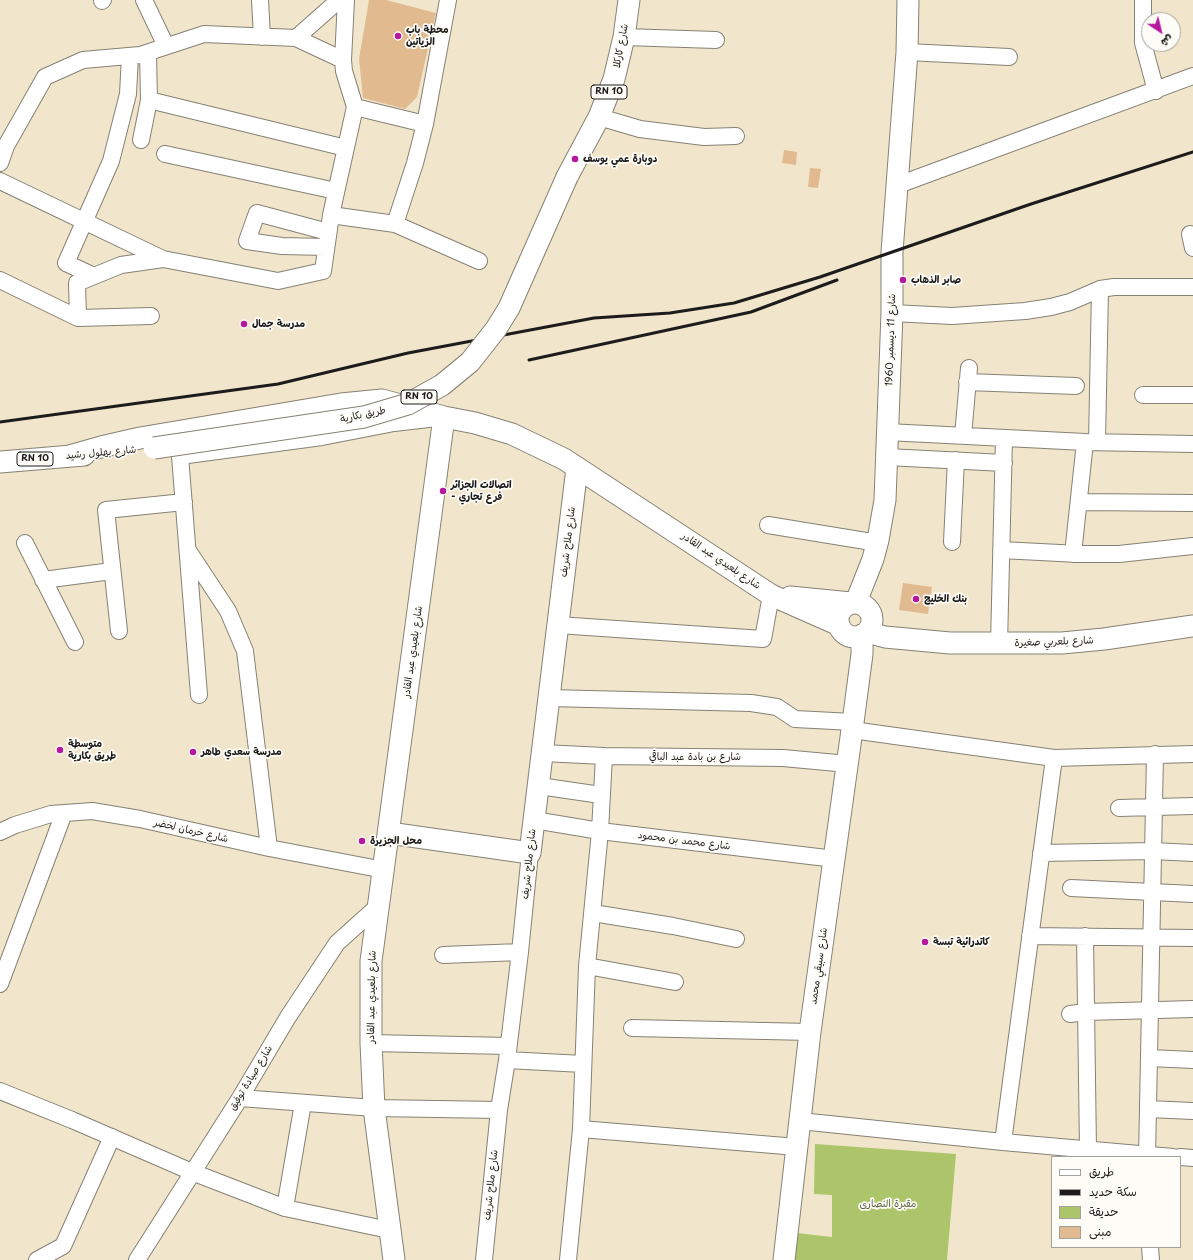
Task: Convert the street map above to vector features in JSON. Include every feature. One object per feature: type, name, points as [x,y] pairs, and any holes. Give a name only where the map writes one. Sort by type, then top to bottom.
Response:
[{"type":"main road","name":"شارع كاركلا","points":[[567,178],[599,117],[614,79],[624,37],[629,0]]},
{"type":"main road","name":"شارع 11 ديسمبر 1960","points":[[863,617],[885,500],[892,313],[892,252],[898,185],[908,0]]},
{"type":"main road","name":"طريق بكارية","points":[[154,448],[364,417],[408,404],[442,385],[470,362],[496,329],[508,308],[567,178]]},
{"type":"main road","points":[[70,456],[101,446],[140,438],[341,404],[382,400],[444,417]]},
{"type":"main road","name":"شارع بلعيدي عبد القادر","points":[[394,1260],[374,1108],[371,1043],[371,962],[377,907],[384,870],[444,417],[475,423],[512,434],[564,459],[771,595],[840,628],[853,637],[863,617],[771,595]]},
{"type":"main road","name":"شارع بهلول رشيد","points":[[0,462],[154,448]]},
{"type":"main road","name":"شارع ملاح شريف","points":[[530,853],[577,468]]},
{"type":"main road","points":[[860,672],[840,628],[839,614],[846,605],[863,617]]},
{"type":"main road","name":"شارع بلعربي صغيرة","points":[[863,617],[914,640],[999,644],[1062,643],[1104,639],[1193,626]]},
{"type":"main road","name":"شارع سبيقي محمد","points":[[784,1260],[810,1032],[860,672],[863,617]]},
{"type":"main road","points":[[389,833],[530,853]]},
{"type":"street","points":[[144,0],[166,46]]},
{"type":"street","points":[[260,0],[262,37]]},
{"type":"street","points":[[296,38],[339,0]]},
{"type":"street","points":[[0,181],[163,259],[278,281],[323,271],[331,215],[355,107],[344,71],[343,60],[346,0]]},
{"type":"street","points":[[395,224],[415,163],[425,124],[448,0]]},
{"type":"street","points":[[1143,0],[1143,43],[1156,91]]},
{"type":"street","points":[[0,163],[6,146],[45,78],[83,60],[148,53],[204,34],[296,38],[343,60]]},
{"type":"street","points":[[624,37],[716,40]]},
{"type":"street","points":[[906,52],[1009,57]]},
{"type":"street","points":[[141,140],[150,100],[148,53]]},
{"type":"street","points":[[94,276],[66,264],[111,161],[128,94],[130,56]]},
{"type":"street","points":[[898,185],[1156,91],[1193,76]]},
{"type":"street","points":[[150,100],[346,148]]},
{"type":"street","points":[[355,107],[425,124]]},
{"type":"street","points":[[599,117],[640,129],[704,137],[736,136]]},
{"type":"street","points":[[165,154],[336,191]]},
{"type":"street","points":[[331,215],[395,224],[479,261]]},
{"type":"street","points":[[78,318],[77,284],[121,265],[163,259]]},
{"type":"street","points":[[0,280],[78,318],[151,316]]},
{"type":"street","points":[[892,313],[952,316],[1026,310],[1051,307],[1070,302],[1100,289],[1114,287],[1193,287]]},
{"type":"street","points":[[1073,554],[1079,502],[1091,442],[1100,289]]},
{"type":"street","points":[[963,436],[968,375],[1076,386]]},
{"type":"street","points":[[1143,395],[1193,395]]},
{"type":"street","points":[[199,695],[180,456],[322,437],[394,423],[444,417]]},
{"type":"street","points":[[888,432],[1091,442],[1193,444]]},
{"type":"street","points":[[999,644],[1004,438]]},
{"type":"street","points":[[887,457],[1004,463]]},
{"type":"street","points":[[952,542],[956,460]]},
{"type":"street","points":[[119,631],[106,510],[184,502]]},
{"type":"street","points":[[1079,502],[1193,502]]},
{"type":"street","points":[[768,525],[875,551]]},
{"type":"street","points":[[25,543],[75,642]]},
{"type":"street","points":[[1001,550],[1073,554],[1119,554],[1193,546]]},
{"type":"street","points":[[188,551],[228,611],[245,651],[269,848]]},
{"type":"street","points":[[43,580],[112,571]]},
{"type":"street","points":[[558,625],[763,639],[771,595]]},
{"type":"street","points":[[549,698],[751,703],[777,707],[796,719],[853,726],[1054,758],[1193,754]]},
{"type":"street","name":"شارع بن بادة عبد الباقي","points":[[543,752],[604,756],[782,758],[848,764]]},
{"type":"street","points":[[800,1121],[1147,1156],[1155,754]]},
{"type":"street","points":[[568,1260],[581,1129],[588,966],[600,831],[604,756]]},
{"type":"street","points":[[1003,1142],[1054,758]]},
{"type":"street","points":[[539,786],[602,795]]},
{"type":"street","points":[[1120,808],[1193,806]]},
{"type":"street","name":"شارع خرمان لخضر","points":[[0,832],[15,825],[51,814],[92,811],[140,819],[269,848],[384,870]]},
{"type":"street","points":[[0,984],[64,813]]},
{"type":"street","name":"شارع محمد بن محمود","points":[[534,820],[600,831],[835,859]]},
{"type":"street","points":[[1041,853],[1153,851],[1193,853]]},
{"type":"street","name":"شارع ملاح شريف","points":[[484,1260],[499,1110],[508,1053],[530,853]]},
{"type":"street","points":[[1071,888],[1193,894]]},
{"type":"street","name":"شارع صيادة توفيق","points":[[137,1260],[240,1098],[288,1017],[337,943],[377,907]]},
{"type":"street","points":[[593,913],[673,926],[736,939]]},
{"type":"street","points":[[1030,936],[1193,938]]},
{"type":"street","points":[[1085,936],[1088,1150]]},
{"type":"street","points":[[443,955],[520,952]]},
{"type":"street","points":[[588,966],[675,982]]},
{"type":"street","points":[[1070,1014],[1086,1012],[1193,1009]]},
{"type":"street","points":[[632,1028],[810,1032]]},
{"type":"street","points":[[371,1043],[508,1053],[583,1064]]},
{"type":"street","points":[[1149,1058],[1193,1060]]},
{"type":"street","points":[[0,1091],[192,1172],[286,1208],[389,1230]]},
{"type":"street","points":[[240,1098],[374,1108],[499,1110]]},
{"type":"street","points":[[286,1208],[303,1103]]},
{"type":"street","points":[[1148,1109],[1193,1111]]},
{"type":"street","points":[[581,1129],[797,1147]]},
{"type":"street","points":[[37,1260],[63,1246],[112,1137]]},
{"type":"street","points":[[1181,1157],[1193,1158]]},
{"type":"street","points":[[1150,1248],[1151,1260]]},
{"type":"green space","name":"مقبرة النصارى","points":[[815,1144],[956,1154],[947,1260],[795,1260],[797,1233],[832,1237],[832,1195],[814,1194]]},
{"type":"building","name":"محطة باب الزياتين","points":[[369,0],[386,0],[436,13],[417,97],[405,109],[363,98],[359,59]]},
{"type":"building","points":[[784,150],[797,152],[796,165],[782,163]]},
{"type":"building","points":[[810,168],[821,169],[818,188],[808,187]]},
{"type":"building","name":"بنك الخليج","points":[[903,583],[932,587],[928,614],[899,610]]},
{"type":"railway","points":[[0,422],[278,384],[408,353],[594,318],[670,313],[734,303],[820,277],[1031,204],[1193,152]]},
{"type":"railway","points":[[529,360],[751,312],[837,280]]},
{"type":"place","name":"محطة باب الزياتين","points":[[398,36]]},
{"type":"place","name":"دوبارة عمي يوسف","points":[[575,159]]},
{"type":"place","name":"صابر الذهاب","points":[[903,280]]},
{"type":"place","name":"مدرسة جمال","points":[[244,324]]},
{"type":"place","name":"اتصالات الجزائر - فرع تجاري","points":[[443,491]]},
{"type":"place","name":"بنك الخليج","points":[[916,599]]},
{"type":"place","name":"متوسطة طريق بكارية","points":[[60,750]]},
{"type":"place","name":"مدرسة سعدي طاهر","points":[[193,752]]},
{"type":"place","name":"محل الجزيرة","points":[[362,841]]},
{"type":"place","name":"كاتدرائية تبسة","points":[[925,942]]}]
